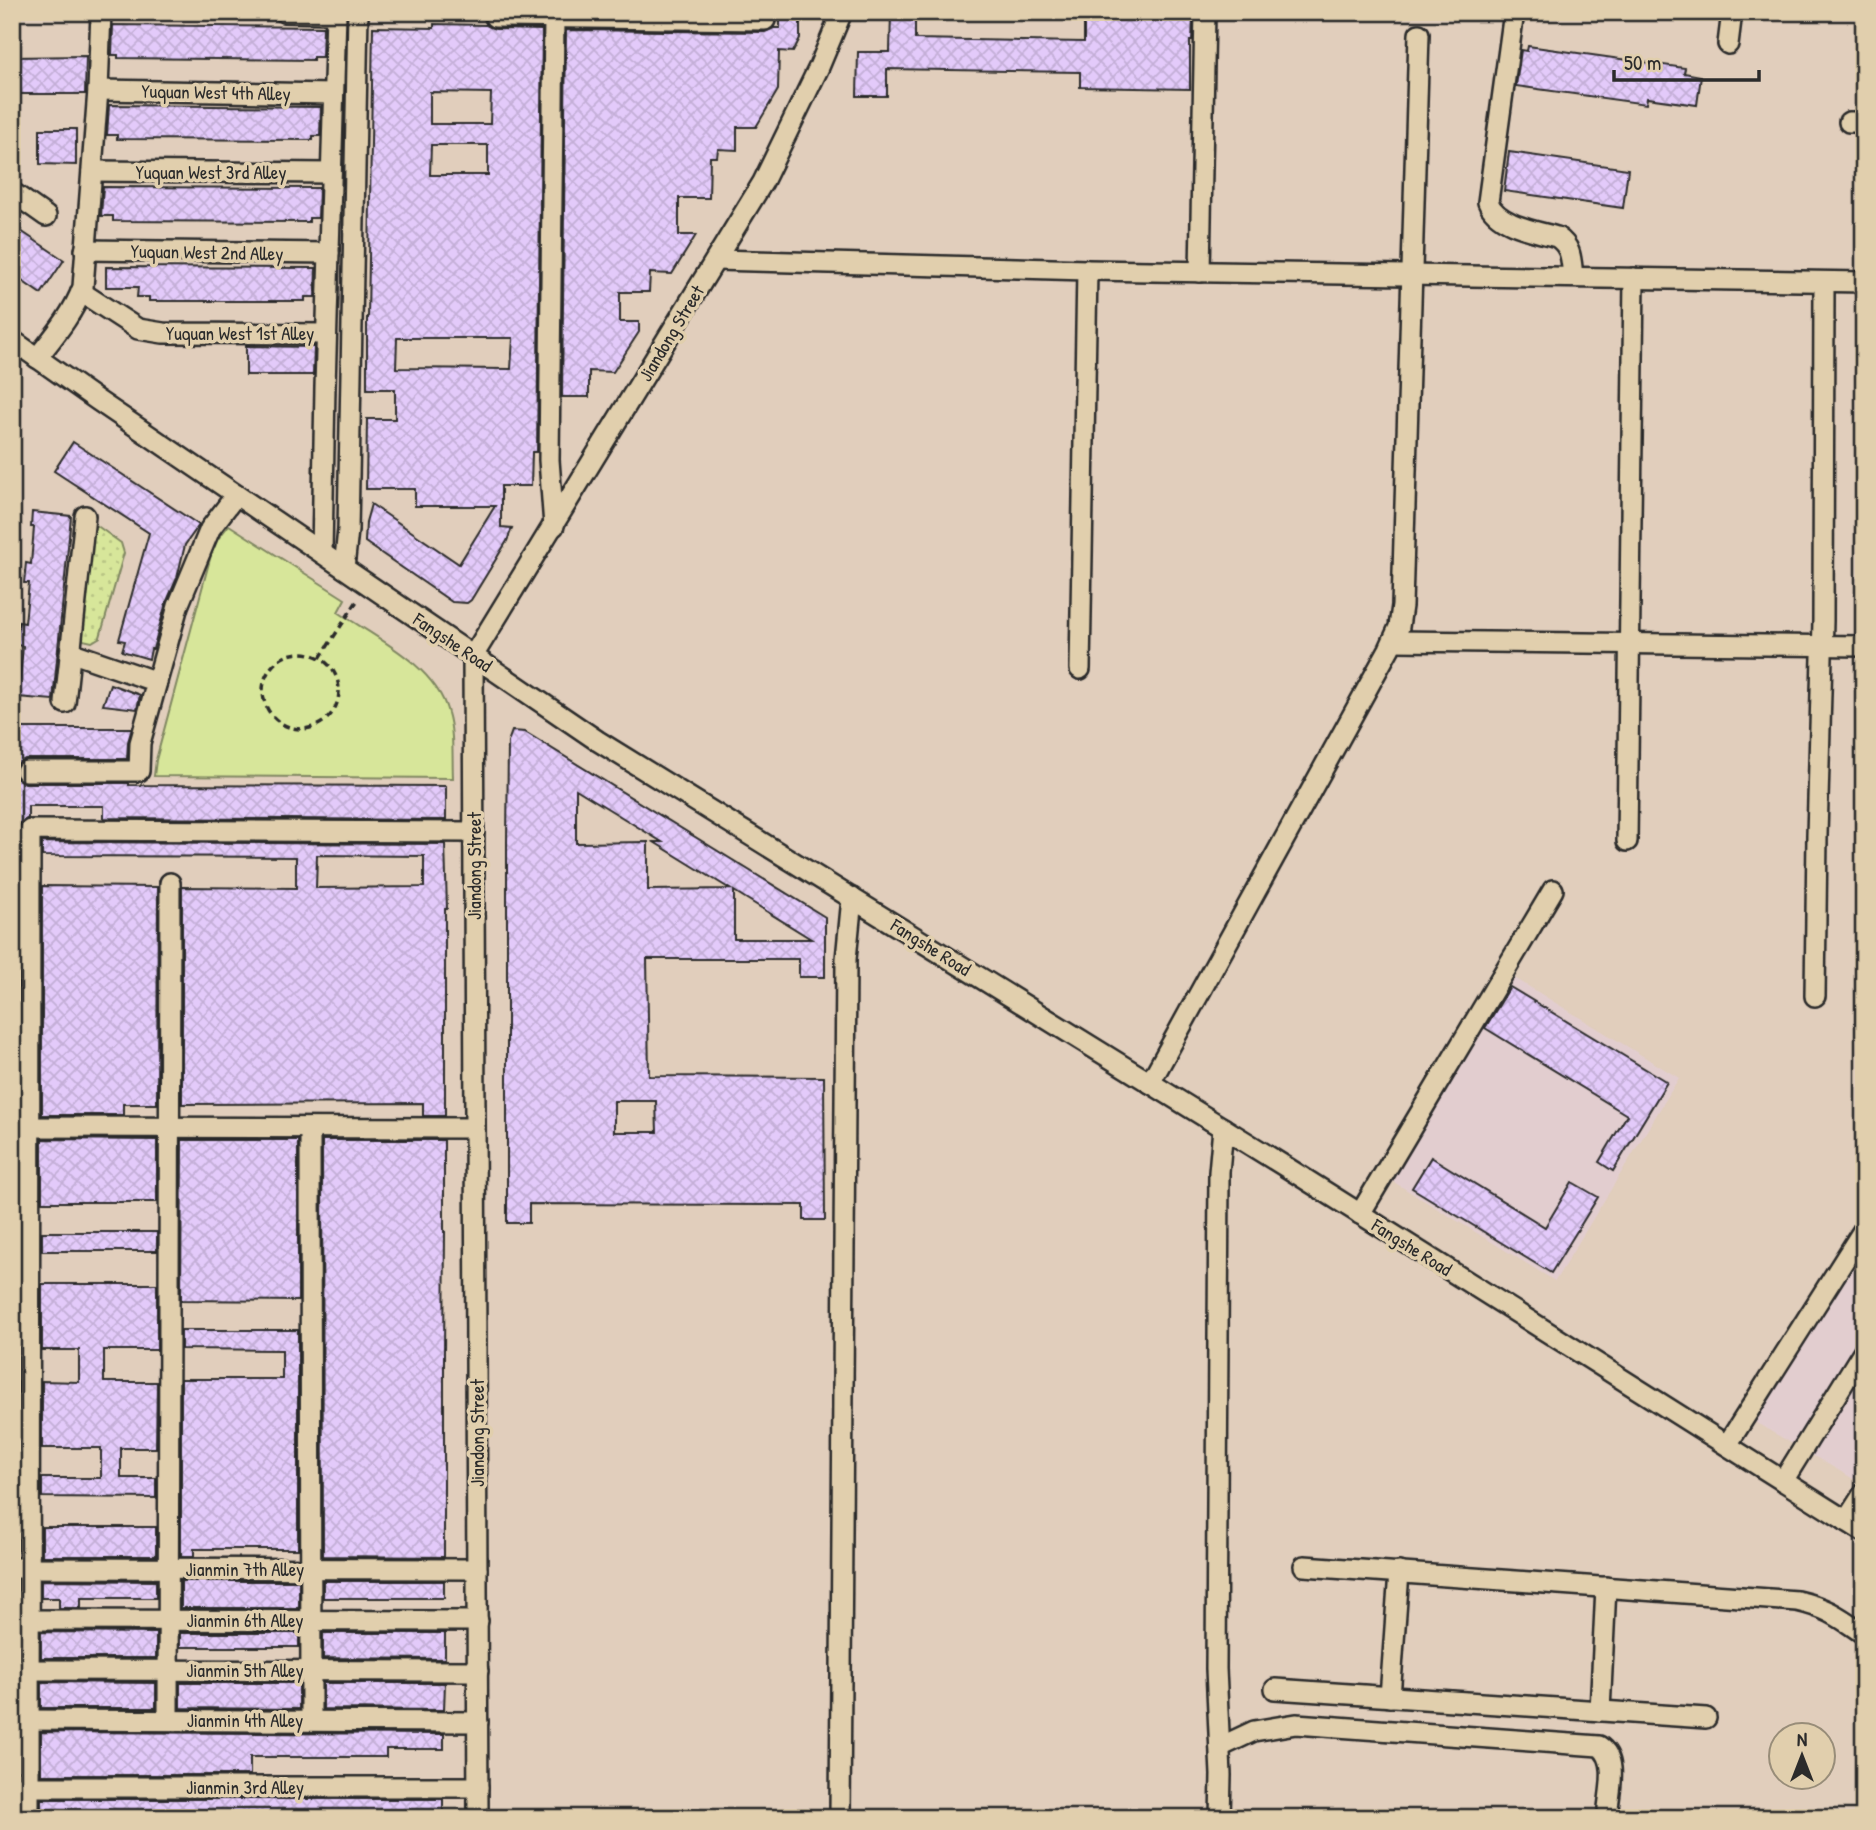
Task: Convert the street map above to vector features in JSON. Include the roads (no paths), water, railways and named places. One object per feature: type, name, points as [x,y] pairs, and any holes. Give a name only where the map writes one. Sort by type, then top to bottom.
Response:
[{"type":"street","points":[[37,358],[71,314],[81,292],[98,90],[101,12]]},
{"type":"street","points":[[284,12],[336,13],[322,553]]},
{"type":"street","points":[[344,568],[348,517],[358,12]]},
{"type":"street","name":"Jiandong Street","points":[[478,1818],[473,656],[763,182],[819,68],[842,12]]},
{"type":"street","points":[[1200,272],[1205,12]]},
{"type":"street","points":[[1514,12],[1488,202],[1499,218],[1566,242],[1571,253],[1573,277]]},
{"type":"street","points":[[1728,44],[1732,12]]},
{"type":"street","points":[[495,17],[765,20]]},
{"type":"street","points":[[554,18],[549,460],[554,526]]},
{"type":"street","points":[[1150,1083],[1399,627],[1402,606],[1419,34]]},
{"type":"street","name":"Yuquan West 4th Alley","points":[[98,90],[333,94]]},
{"type":"street","name":"Yuquan West 3rd Alley","points":[[92,171],[331,173]]},
{"type":"street","points":[[12,192],[46,216]]},
{"type":"street","name":"Yuquan West 2nd Alley","points":[[85,250],[329,253]]},
{"type":"street","points":[[716,260],[1087,270],[1864,282]]},
{"type":"street","points":[[1080,669],[1087,270]]},
{"type":"street","points":[[1626,841],[1634,278]]},
{"type":"street","points":[[1815,996],[1822,646],[1824,282]]},
{"type":"street","name":"Yuquan West 1st Alley","points":[[81,292],[147,332],[326,334]]},
{"type":"street","name":"Fangshe Road","points":[[12,340],[598,741],[1223,1128],[1864,1532]]},
{"type":"street","points":[[26,771],[139,771],[140,743],[178,606],[210,529],[236,495]]},
{"type":"street","points":[[65,703],[85,516]]},
{"type":"street","points":[[1393,641],[1864,646]]},
{"type":"street","points":[[70,652],[157,682]]},
{"type":"street","points":[[29,1818],[21,1787],[21,1127],[30,830],[474,832]]},
{"type":"street","points":[[168,1720],[170,883]]},
{"type":"street","points":[[1360,1214],[1553,890]]},
{"type":"street","points":[[840,1818],[846,959],[852,898]]},
{"type":"street","points":[[21,1127],[475,1128]]},
{"type":"street","points":[[310,1128],[311,1720]]},
{"type":"street","points":[[1220,1818],[1216,1655],[1219,1172],[1223,1128]]},
{"type":"street","points":[[1727,1446],[1864,1229]]},
{"type":"street","points":[[1783,1481],[1864,1350]]},
{"type":"street","points":[[1846,1521],[1864,1493]]},
{"type":"street","points":[[1304,1566],[1797,1601],[1831,1611],[1864,1634]]},
{"type":"street","name":"Jianmin 7th Alley","points":[[21,1568],[477,1569]]},
{"type":"street","points":[[1390,1697],[1399,1572]]},
{"type":"street","points":[[1600,1711],[1606,1587]]},
{"type":"street","name":"Jianmin 6th Alley","points":[[21,1620],[478,1621]]},
{"type":"street","name":"Jianmin 5th Alley","points":[[21,1670],[478,1671]]},
{"type":"street","points":[[1275,1689],[1706,1718]]},
{"type":"street","name":"Jianmin 4th Alley","points":[[21,1720],[478,1722]]},
{"type":"street","points":[[1220,1747],[1254,1731],[1296,1724],[1598,1746],[1606,1751],[1609,1759],[1611,1774],[1608,1808]]},
{"type":"street","name":"Jianmin 3rd Alley","points":[[21,1787],[478,1787]]}]
